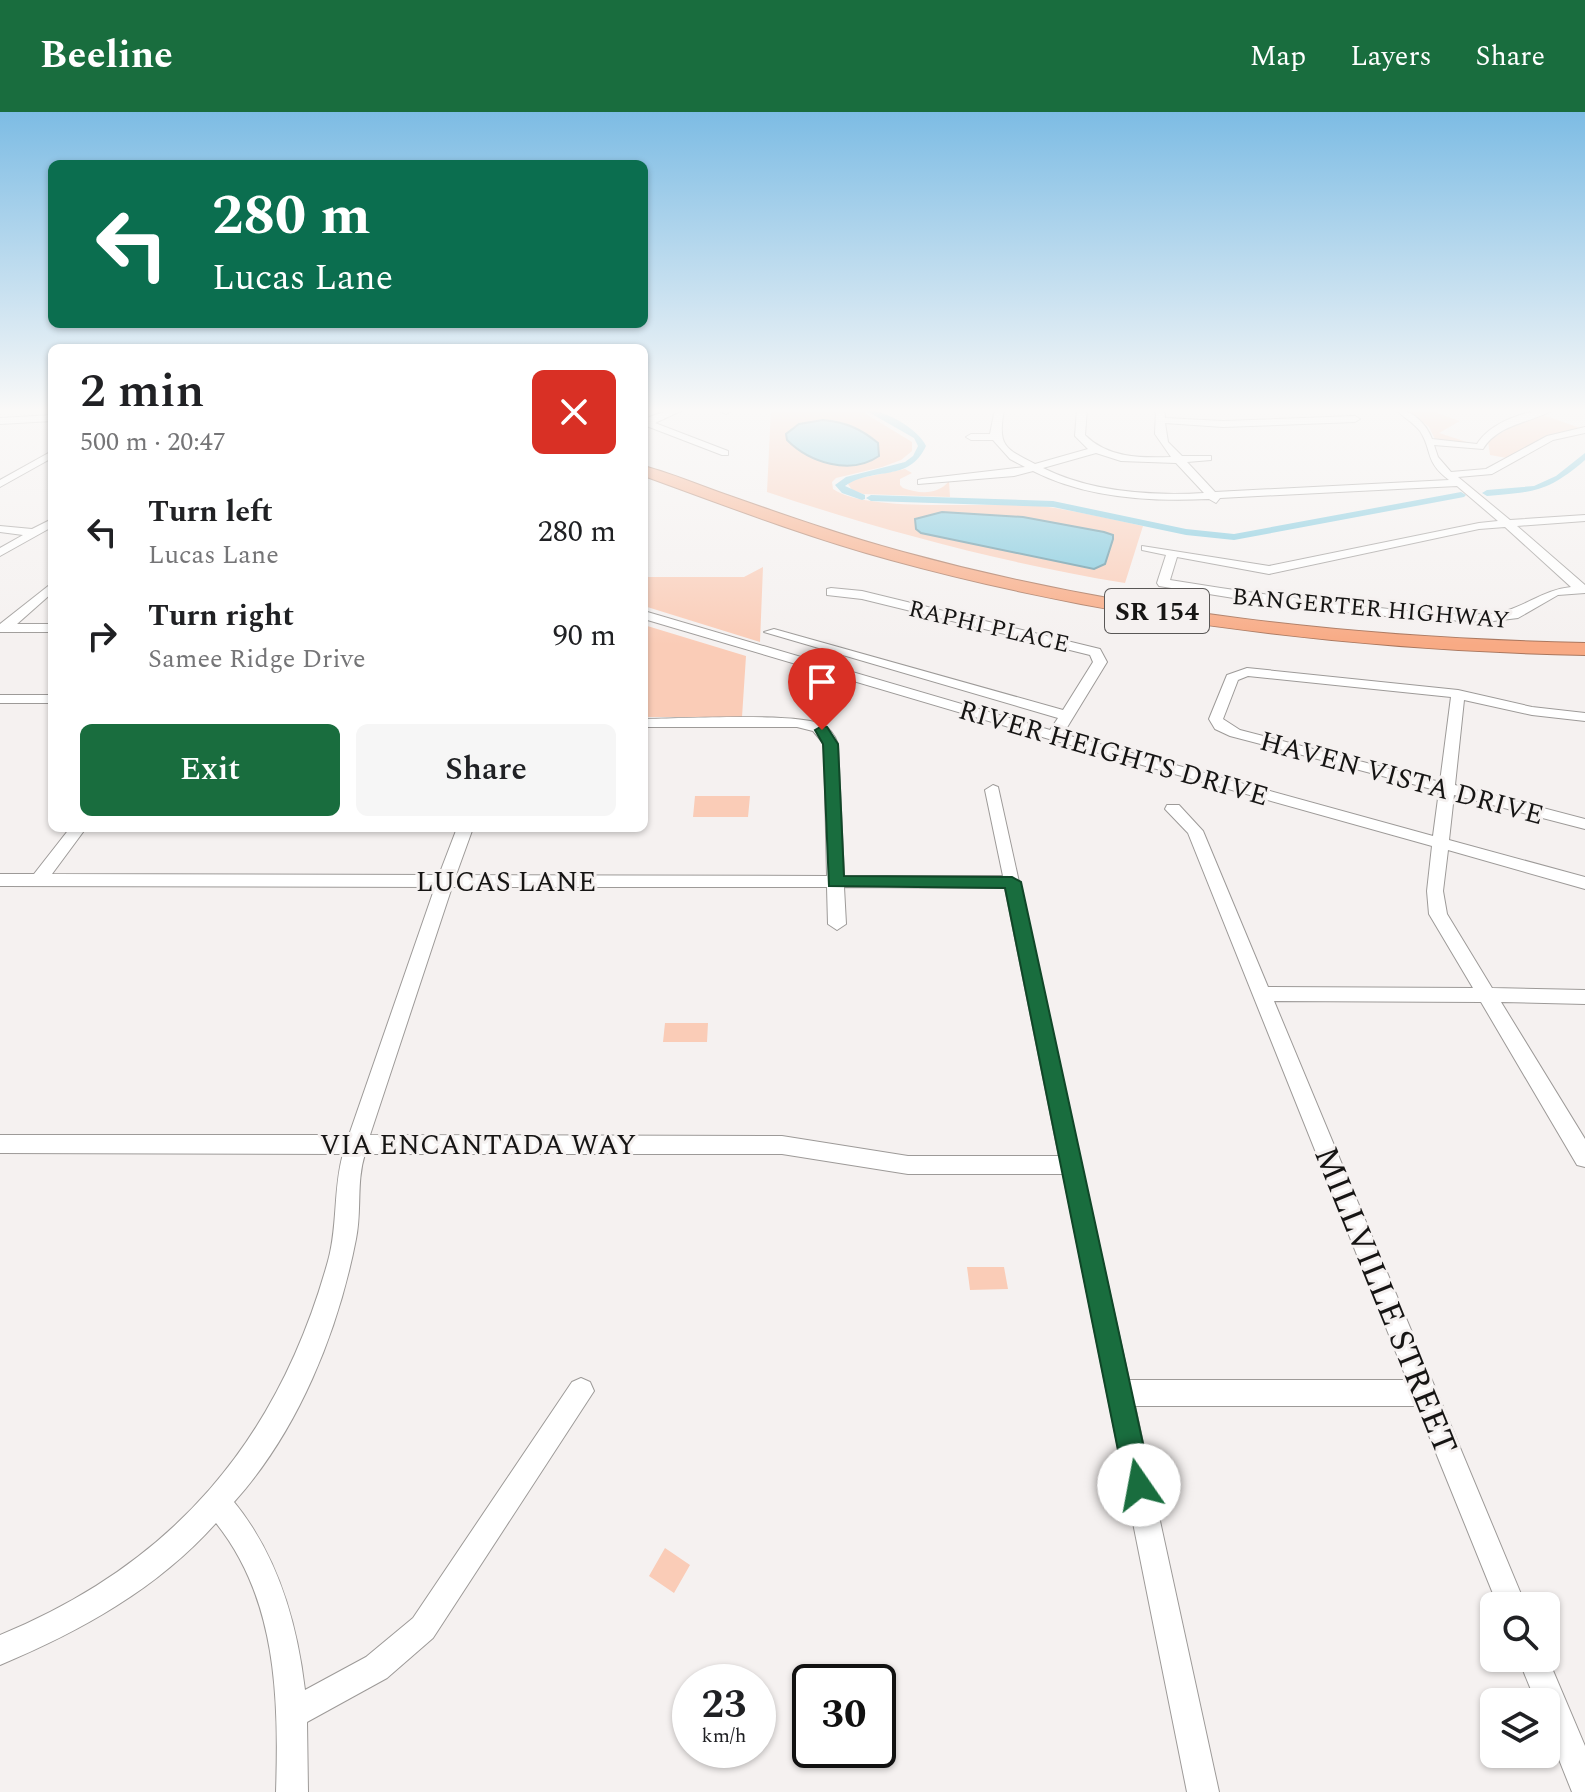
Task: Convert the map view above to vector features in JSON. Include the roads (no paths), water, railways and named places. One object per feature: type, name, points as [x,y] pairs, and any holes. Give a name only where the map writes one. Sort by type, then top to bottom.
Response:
[{"type":"highway","name":"BANGERTER HIGHWAY","points":[[690,487],[800,527],[896,556],[1003,582],[1128,607],[1373,639],[1585,649]]},
{"type":"highway","name":"BANGERTER HIGHWAY","points":[[724,487],[876,539],[1063,584],[1203,608],[1314,622],[1453,633],[1579,636]]},
{"type":"street","points":[[1090,487],[1162,497],[1375,487]]},
{"type":"street","points":[[1204,487],[1223,508]]},
{"type":"street","points":[[1463,487],[1583,589]]},
{"type":"street","points":[[1146,548],[1236,563],[1257,570],[1288,568],[1474,527],[1585,518]]},
{"type":"street","points":[[0,553],[48,524]]},
{"type":"street","points":[[0,529],[48,535]]},
{"type":"street","points":[[1172,553],[1163,583],[1271,600],[1405,614],[1492,618],[1514,615],[1555,592],[1583,589]]},
{"type":"street","points":[[1257,570],[1271,600]]},
{"type":"street","points":[[3,628],[48,590]]},
{"type":"street","name":"RAPHI PLACE","points":[[831,592],[862,595],[1095,652],[1100,662],[1054,736]]},
{"type":"street","name":"RIVER HEIGHTS DRIVE","points":[[648,616],[1054,736],[1585,883]]},
{"type":"street","points":[[792,638],[804,626]]},
{"type":"street","points":[[3,628],[48,628]]},
{"type":"street","points":[[770,632],[1067,716]]},
{"type":"street","name":"HAVEN VISTA DRIVE","points":[[1458,694],[1242,672],[1232,678],[1217,716],[1220,726],[1235,733],[1585,824]]},
{"type":"street","points":[[1584,718],[1532,711],[1458,694],[1435,891],[1438,914],[1585,1158]]},
{"type":"street","points":[[2,702],[48,699]]},
{"type":"street","points":[[648,723],[791,722],[812,726],[825,733],[831,744],[837,924]]},
{"type":"street","points":[[993,790],[1203,1792]]},
{"type":"street","name":"MILLVILLE STREET","points":[[1173,809],[1195,831],[1506,1592]]},
{"type":"street","points":[[39,880],[75,832]]},
{"type":"street","points":[[0,1650],[44,1631],[114,1591],[176,1541],[216,1502],[270,1432],[305,1363],[343,1245],[348,1217],[348,1180],[357,1144],[464,832]]},
{"type":"street","name":"LUCAS LANE","points":[[0,880],[1012,882]]},
{"type":"street","points":[[1262,994],[1585,997]]},
{"type":"street","name":"VIA ENCANTADA WAY","points":[[0,1144],[782,1145],[812,1147],[886,1163],[1071,1165]]},
{"type":"street","points":[[291,1714],[361,1680],[404,1648],[423,1628],[581,1391]]},
{"type":"street","points":[[1119,1393],[1425,1393]]},
{"type":"street","points":[[216,1502],[252,1551],[274,1604],[284,1651],[291,1714],[292,1792]]},
{"type":"street","points":[[1539,1672],[1585,1784]]},
{"type":"water","points":[[942,512],[1023,517],[1104,532],[1113,535],[1113,539],[1105,564],[1094,569],[921,533],[916,529],[915,519]]},
{"type":"waterway","points":[[842,487],[862,497]]},
{"type":"waterway","points":[[1487,493],[1539,487]]},
{"type":"waterway","points":[[871,498],[1053,504],[1186,532],[1234,537],[1461,495]]}]
